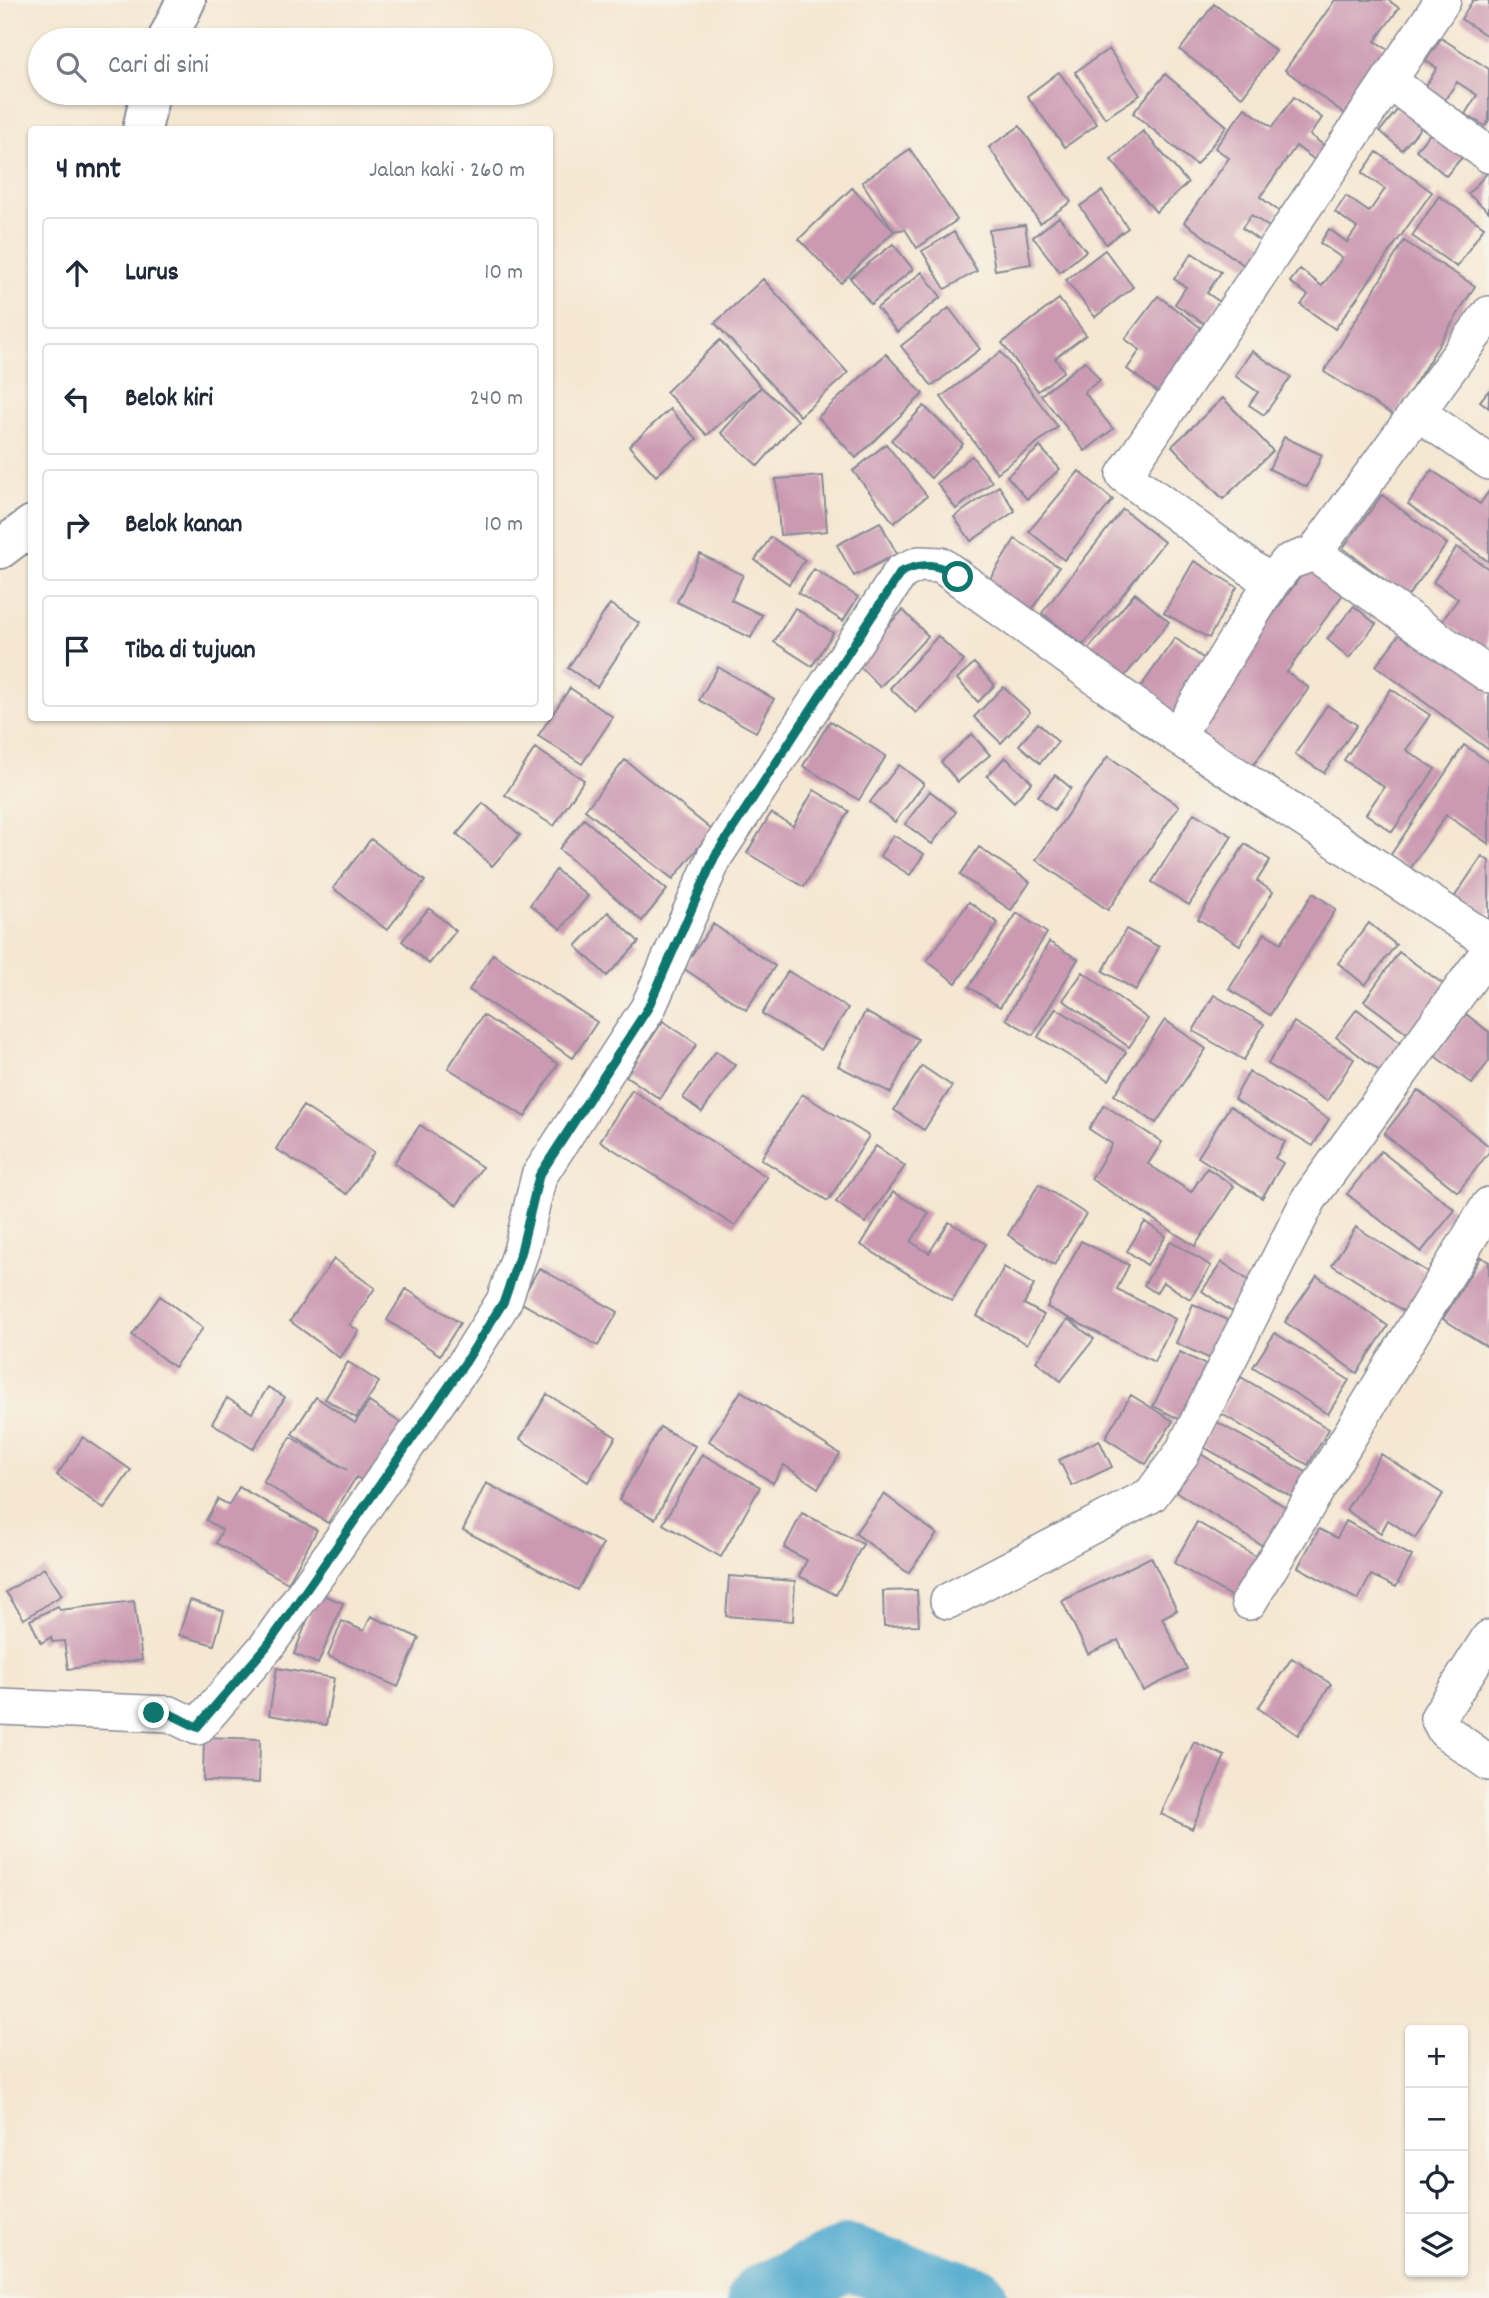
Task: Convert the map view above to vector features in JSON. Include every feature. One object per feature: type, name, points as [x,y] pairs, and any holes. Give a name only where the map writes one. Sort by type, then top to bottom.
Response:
[{"type":"street","points":[[173,28],[186,0]]},
{"type":"street","points":[[1271,583],[1124,475],[1443,0]]},
{"type":"street","points":[[1389,81],[1489,155]]},
{"type":"street","points":[[143,126],[147,105]]},
{"type":"street","points":[[1177,736],[1271,583],[1287,562],[1314,553],[1489,314]]},
{"type":"street","points":[[1417,412],[1489,462]]},
{"type":"street","points":[[0,549],[28,528]]},
{"type":"street","points":[[1314,553],[1489,675]]},
{"type":"street","points":[[0,1707],[170,1714],[197,1727],[267,1646],[465,1363],[504,1301],[521,1251],[539,1176],[648,1008],[715,856],[901,572],[919,564],[942,565],[1177,736],[1489,941]]},
{"type":"street","points":[[948,1601],[1151,1495],[1182,1453],[1309,1199],[1489,951]]},
{"type":"street","points":[[1250,1602],[1489,1205]]},
{"type":"street","points":[[1489,1638],[1438,1718],[1445,1731],[1489,1763]]},
{"type":"building","points":[[1335,0],[1388,0],[1399,8],[1375,41],[1393,53],[1348,116],[1285,70]]},
{"type":"building","points":[[1473,0],[1489,0],[1489,37],[1461,19]]},
{"type":"building","points":[[1214,4],[1276,51],[1242,97],[1180,50]]},
{"type":"building","points":[[1441,38],[1489,69],[1489,120],[1485,126],[1465,114],[1477,95],[1457,82],[1444,101],[1424,89],[1437,68],[1426,61]]},
{"type":"building","points":[[1109,49],[1140,95],[1105,118],[1075,72]]},
{"type":"building","points":[[1059,72],[1097,124],[1065,147],[1027,96]]},
{"type":"building","points":[[1165,74],[1227,126],[1196,165],[1133,113]]},
{"type":"building","points":[[1294,97],[1322,118],[1310,135],[1325,146],[1315,160],[1296,146],[1260,197],[1280,212],[1269,227],[1251,215],[1242,228],[1265,245],[1248,268],[1184,222],[1229,158],[1215,148],[1245,108],[1272,127]]},
{"type":"building","points":[[1406,99],[1428,119],[1402,150],[1380,131]]},
{"type":"building","points":[[1020,126],[1071,202],[1040,223],[989,147]]},
{"type":"building","points":[[1434,129],[1464,155],[1446,176],[1416,150]]},
{"type":"building","points":[[1143,131],[1188,183],[1156,212],[1111,160]]},
{"type":"building","points":[[910,149],[957,220],[917,248],[905,229],[894,231],[862,182]]},
{"type":"building","points":[[1377,152],[1432,192],[1335,329],[1301,305],[1308,295],[1290,282],[1300,269],[1322,286],[1342,258],[1320,243],[1329,229],[1347,242],[1357,228],[1335,212],[1346,196],[1369,212],[1385,189],[1362,173]]},
{"type":"building","points":[[1489,171],[1489,212],[1468,194]]},
{"type":"building","points":[[852,188],[894,231],[841,283],[799,239]]},
{"type":"building","points":[[1102,191],[1128,228],[1106,244],[1080,206]]},
{"type":"building","points":[[1439,196],[1484,227],[1457,267],[1412,236]]},
{"type":"building","points":[[1059,217],[1086,251],[1060,272],[1033,237]]},
{"type":"building","points":[[1025,225],[1031,264],[995,270],[989,230]]},
{"type":"building","points":[[954,232],[977,271],[945,289],[922,251]]},
{"type":"building","points":[[1404,241],[1475,286],[1395,416],[1324,372]]},
{"type":"building","points":[[893,244],[913,269],[871,304],[850,278]]},
{"type":"building","points":[[1105,250],[1133,287],[1095,317],[1066,280]]},
{"type":"building","points":[[1192,253],[1221,272],[1207,293],[1220,302],[1205,324],[1175,304],[1186,287],[1174,279]]},
{"type":"building","points":[[922,272],[941,297],[897,332],[877,308]]},
{"type":"building","points":[[763,279],[848,373],[800,416],[715,323]]},
{"type":"building","points":[[1158,296],[1205,331],[1159,393],[1127,369],[1140,350],[1125,339]]},
{"type":"building","points":[[1059,299],[1086,335],[1055,358],[1064,371],[1038,391],[1002,343]]},
{"type":"building","points":[[949,308],[980,349],[932,386],[901,346]]},
{"type":"building","points":[[720,340],[761,387],[707,435],[666,392]]},
{"type":"building","points":[[1252,351],[1291,377],[1264,415],[1249,405],[1258,392],[1235,376]]},
{"type":"building","points":[[1001,352],[1058,427],[997,473],[941,397]]},
{"type":"building","points":[[886,354],[923,394],[856,458],[818,417]]},
{"type":"building","points":[[1085,361],[1100,380],[1084,392],[1113,429],[1085,451],[1041,395]]},
{"type":"building","points":[[761,387],[798,420],[758,466],[721,433]]},
{"type":"building","points":[[1489,390],[1489,408],[1480,401]]},
{"type":"building","points":[[1223,398],[1273,451],[1223,499],[1172,446]]},
{"type":"building","points":[[924,406],[963,444],[931,478],[891,440]]},
{"type":"building","points":[[670,409],[697,439],[656,476],[629,446]]},
{"type":"building","points":[[1284,437],[1322,455],[1307,487],[1269,469]]},
{"type":"building","points":[[886,444],[927,496],[894,523],[853,471]]},
{"type":"building","points":[[1040,447],[1060,469],[1027,499],[1007,476]]},
{"type":"building","points":[[972,456],[992,482],[956,509],[937,483]]},
{"type":"building","points":[[1432,470],[1480,504],[1489,491],[1489,562],[1408,504]]},
{"type":"building","points":[[1079,471],[1113,500],[1064,560],[1029,531]]},
{"type":"building","points":[[823,476],[827,531],[780,535],[776,479]]},
{"type":"building","points":[[999,486],[1015,511],[971,541],[954,517]]},
{"type":"building","points":[[1382,495],[1447,544],[1407,597],[1343,548]]},
{"type":"building","points":[[1123,509],[1164,542],[1083,645],[1042,613]]},
{"type":"building","points":[[880,522],[897,554],[854,576],[837,545]]},
{"type":"building","points":[[771,537],[805,560],[789,584],[755,560]]},
{"type":"building","points":[[1015,539],[1059,567],[1026,619],[983,590]]},
{"type":"building","points":[[1457,547],[1489,569],[1488,653],[1442,621],[1458,599],[1433,582]]},
{"type":"building","points":[[700,554],[743,575],[731,600],[762,615],[751,638],[677,602]]},
{"type":"building","points":[[1313,559],[1349,586],[1287,672],[1309,688],[1246,775],[1188,733]]},
{"type":"building","points":[[1194,561],[1237,587],[1209,638],[1164,613]]},
{"type":"building","points":[[814,569],[858,597],[843,621],[798,593]]},
{"type":"building","points":[[1135,593],[1169,622],[1120,682],[1085,653]]},
{"type":"building","points":[[610,604],[639,623],[597,687],[568,668]]},
{"type":"building","points":[[1354,606],[1376,624],[1349,658],[1327,639]]},
{"type":"building","points":[[795,608],[833,633],[812,666],[774,642]]},
{"type":"building","points":[[903,610],[928,636],[880,687],[854,661]]},
{"type":"building","points":[[1407,624],[1489,685],[1489,750],[1376,666]]},
{"type":"building","points":[[938,636],[964,661],[916,713],[890,688]]},
{"type":"building","points":[[1175,638],[1210,663],[1167,722],[1133,698]]},
{"type":"building","points":[[974,663],[995,685],[978,702],[957,679]]},
{"type":"building","points":[[718,667],[774,699],[756,732],[699,700]]},
{"type":"building","points":[[1003,687],[1030,712],[1001,743],[974,717]]},
{"type":"building","points":[[570,688],[613,717],[582,764],[538,736],[548,721],[553,721],[553,714]]},
{"type":"building","points":[[1391,689],[1430,715],[1406,750],[1435,769],[1392,832],[1366,814],[1384,787],[1344,760]]},
{"type":"building","points":[[1327,705],[1357,725],[1324,773],[1295,754]]},
{"type":"building","points":[[830,721],[886,756],[859,800],[803,766]]},
{"type":"building","points":[[1038,723],[1058,742],[1040,763],[1019,745]]},
{"type":"building","points":[[972,734],[990,755],[958,782],[941,762]]},
{"type":"building","points":[[1464,745],[1489,762],[1489,844],[1446,815],[1410,869],[1390,856]]},
{"type":"building","points":[[535,748],[584,780],[554,826],[505,795]]},
{"type":"building","points":[[1108,756],[1179,806],[1108,910],[1036,860]]},
{"type":"building","points":[[1005,757],[1032,782],[1014,802],[987,776]]},
{"type":"building","points":[[625,760],[712,830],[673,879],[585,810]]},
{"type":"building","points":[[899,765],[924,784],[895,822],[870,802]]},
{"type":"building","points":[[1055,775],[1071,788],[1054,810],[1038,796]]},
{"type":"building","points":[[814,790],[849,811],[804,887],[747,853],[771,813],[793,826]]},
{"type":"building","points":[[930,791],[956,812],[932,844],[905,824]]},
{"type":"building","points":[[483,803],[520,835],[492,866],[457,834]]},
{"type":"building","points":[[1194,813],[1232,836],[1189,905],[1152,882]]},
{"type":"building","points":[[584,819],[667,890],[642,921],[559,849]]},
{"type":"building","points":[[893,835],[924,854],[910,875],[880,856]]},
{"type":"building","points":[[371,839],[425,881],[387,930],[333,888]]},
{"type":"building","points":[[1245,844],[1270,860],[1257,881],[1273,892],[1240,945],[1198,919]]},
{"type":"building","points":[[979,847],[1030,882],[1011,910],[960,875]]},
{"type":"building","points":[[1482,856],[1489,861],[1489,917],[1480,931],[1447,908]]},
{"type":"building","points":[[556,870],[588,896],[561,929],[530,905]]},
{"type":"building","points":[[1313,893],[1336,909],[1270,1015],[1229,989],[1265,933],[1281,943]]},
{"type":"building","points":[[969,902],[998,923],[956,983],[927,961]]},
{"type":"building","points":[[429,908],[456,931],[429,964],[402,941]]},
{"type":"building","points":[[608,912],[639,942],[607,976],[576,946]]},
{"type":"building","points":[[1017,913],[1047,933],[1000,1007],[969,987]]},
{"type":"building","points":[[1369,923],[1396,945],[1365,985],[1338,963]]},
{"type":"building","points":[[713,924],[775,966],[746,1010],[683,968]]},
{"type":"building","points":[[1126,929],[1159,947],[1136,990],[1103,971]]},
{"type":"building","points":[[1049,942],[1078,959],[1033,1035],[1006,1019]]},
{"type":"building","points":[[1399,952],[1450,989],[1415,1039],[1364,1001]]},
{"type":"building","points":[[493,954],[597,1022],[573,1058],[469,990]]},
{"type":"building","points":[[788,971],[848,1008],[821,1050],[762,1014]]},
{"type":"building","points":[[1083,972],[1148,1019],[1129,1047],[1063,1000]]},
{"type":"building","points":[[1214,995],[1264,1024],[1244,1060],[1193,1031]]},
{"type":"building","points":[[1056,1008],[1126,1052],[1109,1080],[1038,1037]]},
{"type":"building","points":[[1357,1009],[1405,1047],[1383,1074],[1336,1037]]},
{"type":"building","points":[[865,1012],[918,1039],[891,1093],[838,1066]]},
{"type":"building","points":[[1466,1014],[1489,1032],[1489,1061],[1472,1084],[1435,1056]]},
{"type":"building","points":[[483,1015],[558,1064],[525,1117],[448,1068]]},
{"type":"building","points":[[1165,1020],[1206,1049],[1156,1123],[1114,1095]]},
{"type":"building","points":[[663,1021],[697,1044],[660,1099],[626,1076]]},
{"type":"building","points":[[1294,1022],[1354,1059],[1327,1101],[1268,1064]]},
{"type":"building","points":[[716,1051],[735,1065],[702,1112],[683,1098]]},
{"type":"building","points":[[922,1066],[952,1086],[924,1130],[894,1110]]},
{"type":"building","points":[[1249,1072],[1329,1119],[1313,1146],[1234,1099]]},
{"type":"building","points":[[632,1090],[767,1177],[735,1226],[600,1141]]},
{"type":"building","points":[[1418,1090],[1489,1146],[1489,1152],[1458,1192],[1384,1134]]},
{"type":"building","points":[[802,1094],[869,1136],[828,1201],[761,1159]]},
{"type":"building","points":[[1104,1105],[1162,1142],[1148,1164],[1191,1192],[1207,1168],[1234,1186],[1195,1246],[1091,1179],[1112,1144],[1089,1129]]},
{"type":"building","points":[[303,1106],[374,1152],[347,1194],[276,1149]]},
{"type":"building","points":[[1230,1106],[1285,1142],[1275,1158],[1283,1163],[1262,1198],[1198,1157]]},
{"type":"building","points":[[420,1125],[482,1167],[457,1205],[394,1163]]},
{"type":"building","points":[[876,1146],[905,1166],[865,1223],[836,1202]]},
{"type":"building","points":[[1381,1151],[1455,1210],[1421,1252],[1347,1194]]},
{"type":"building","points":[[1039,1184],[1086,1214],[1054,1265],[1008,1235]]},
{"type":"building","points":[[893,1192],[929,1213],[911,1242],[929,1253],[949,1222],[986,1244],[952,1301],[861,1245]]},
{"type":"building","points":[[1145,1222],[1166,1236],[1147,1265],[1127,1251]]},
{"type":"building","points":[[1356,1227],[1437,1278],[1413,1317],[1332,1265]]},
{"type":"building","points":[[1081,1241],[1129,1265],[1117,1289],[1175,1319],[1154,1362],[1047,1307]]},
{"type":"building","points":[[1171,1241],[1211,1266],[1190,1299],[1163,1282],[1156,1293],[1144,1285]]},
{"type":"building","points":[[1481,1257],[1489,1262],[1489,1348],[1443,1319]]},
{"type":"building","points":[[334,1259],[375,1288],[350,1325],[359,1331],[340,1358],[290,1321]]},
{"type":"building","points":[[1222,1262],[1258,1287],[1238,1316],[1202,1291]]},
{"type":"building","points":[[1004,1267],[1034,1285],[1024,1304],[1044,1315],[1027,1344],[977,1316]]},
{"type":"building","points":[[539,1268],[618,1312],[598,1346],[520,1302]]},
{"type":"building","points":[[1317,1276],[1388,1326],[1357,1373],[1285,1322]]},
{"type":"building","points":[[406,1289],[460,1323],[440,1355],[387,1320]]},
{"type":"building","points":[[160,1296],[203,1328],[174,1367],[132,1335]]},
{"type":"building","points":[[1193,1304],[1236,1324],[1219,1363],[1176,1343]]},
{"type":"building","points":[[1068,1319],[1094,1339],[1061,1381],[1036,1361]]},
{"type":"building","points":[[1275,1333],[1349,1380],[1328,1414],[1253,1367]]},
{"type":"building","points":[[1180,1352],[1206,1365],[1179,1419],[1153,1406]]},
{"type":"building","points":[[348,1362],[379,1382],[356,1418],[325,1399]]},
{"type":"building","points":[[1241,1377],[1329,1429],[1308,1465],[1220,1413]]},
{"type":"building","points":[[268,1387],[285,1397],[253,1449],[212,1423],[227,1398],[252,1413]]},
{"type":"building","points":[[741,1391],[840,1454],[818,1488],[784,1465],[773,1483],[709,1441]]},
{"type":"building","points":[[547,1394],[616,1437],[588,1482],[520,1439]]},
{"type":"building","points":[[1131,1395],[1173,1421],[1146,1464],[1105,1438]]},
{"type":"building","points":[[316,1397],[355,1423],[369,1402],[404,1425],[366,1483],[356,1477],[328,1523],[263,1482],[291,1437],[347,1470],[292,1434]]},
{"type":"building","points":[[1215,1421],[1313,1476],[1299,1501],[1202,1446]]},
{"type":"building","points":[[660,1427],[695,1446],[655,1519],[619,1500]]},
{"type":"building","points":[[83,1437],[131,1470],[104,1509],[57,1475]]},
{"type":"building","points":[[1099,1440],[1112,1467],[1072,1486],[1059,1460]]},
{"type":"building","points":[[1193,1449],[1295,1513],[1271,1551],[1170,1488]]},
{"type":"building","points":[[702,1454],[760,1487],[721,1557],[663,1524]]},
{"type":"building","points":[[1381,1454],[1443,1494],[1415,1538],[1388,1520],[1381,1533],[1346,1510]]},
{"type":"building","points":[[486,1483],[603,1544],[578,1590],[463,1530]]},
{"type":"building","points":[[239,1487],[317,1530],[288,1583],[216,1543],[222,1530],[206,1520],[218,1499],[229,1505]]},
{"type":"building","points":[[884,1494],[937,1534],[908,1573],[855,1533]]},
{"type":"building","points":[[802,1513],[863,1544],[836,1595],[799,1576],[807,1560],[784,1548]]},
{"type":"building","points":[[1346,1521],[1412,1556],[1396,1587],[1371,1575],[1358,1600],[1298,1567],[1319,1529],[1337,1538]]},
{"type":"building","points":[[1197,1522],[1264,1561],[1241,1602],[1174,1563]]},
{"type":"building","points":[[1151,1557],[1177,1610],[1162,1618],[1187,1669],[1143,1691],[1118,1640],[1088,1654],[1062,1601]]},
{"type":"building","points":[[44,1568],[62,1595],[24,1619],[6,1592]]},
{"type":"building","points":[[729,1576],[795,1581],[793,1621],[726,1616]]},
{"type":"building","points":[[917,1590],[919,1625],[884,1626],[883,1591]]},
{"type":"building","points":[[318,1593],[343,1603],[318,1664],[294,1654]]},
{"type":"building","points":[[190,1600],[224,1611],[214,1645],[179,1635]]},
{"type":"building","points":[[134,1601],[142,1660],[68,1669],[64,1641],[52,1642],[51,1637],[41,1643],[30,1620],[58,1606],[60,1610]]},
{"type":"building","points":[[371,1616],[419,1638],[398,1687],[328,1656],[342,1621],[364,1631]]},
{"type":"building","points":[[1292,1658],[1331,1684],[1298,1735],[1258,1708]]},
{"type":"building","points":[[277,1668],[334,1678],[326,1725],[269,1715]]},
{"type":"building","points":[[204,1737],[260,1739],[259,1783],[203,1781]]},
{"type":"building","points":[[1194,1742],[1225,1756],[1192,1829],[1161,1814]]},
{"type":"waterway","points":[[760,2298],[847,2258],[975,2298]]},
{"type":"route","points":[[154,1713],[170,1714],[197,1727],[267,1646],[465,1363],[504,1301],[521,1251],[531,1200],[539,1176],[648,1008],[715,856],[901,572],[919,564],[942,565],[958,577]]}]
